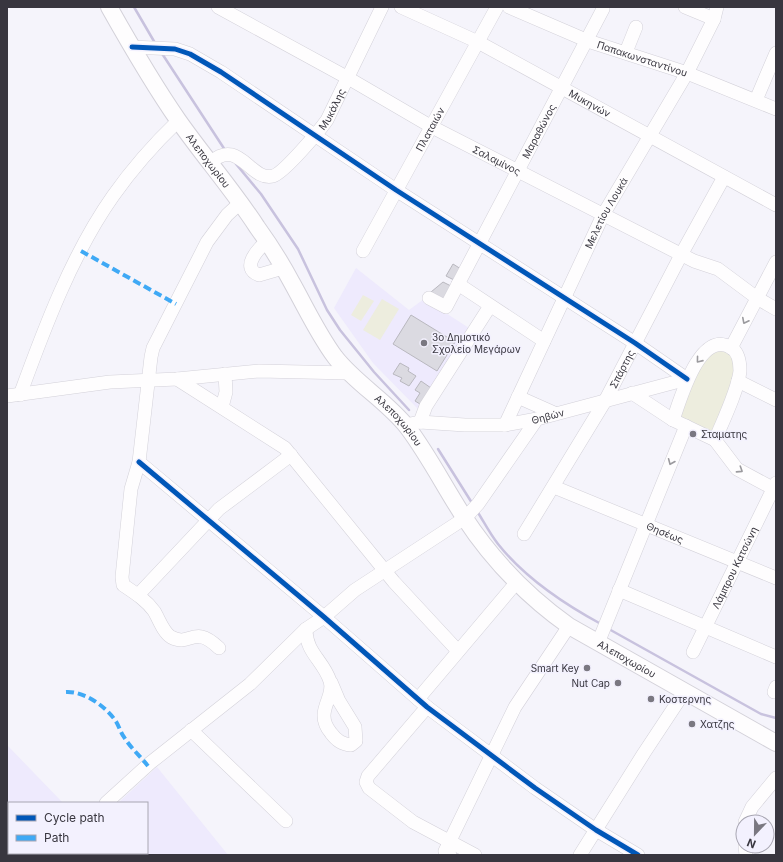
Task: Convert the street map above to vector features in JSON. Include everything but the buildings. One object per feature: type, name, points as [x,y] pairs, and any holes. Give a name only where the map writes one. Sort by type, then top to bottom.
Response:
[{"type":"main road","name":"Αλεποχωρίου","points":[[109,7],[154,85],[178,121],[241,202],[283,268],[315,326],[336,357],[349,373],[413,424],[431,462],[467,517],[516,583],[539,604],[569,626],[600,639],[685,691],[776,743]]},
{"type":"street","name":"Σαλαμίνος","points":[[218,7],[348,78],[432,127],[517,172],[681,255],[718,269],[757,298],[776,308]]},
{"type":"street","name":"Μυκάλης","points":[[210,163],[221,156],[238,156],[264,175],[273,176],[281,171],[315,136],[327,120],[382,7]]},
{"type":"street","name":"Μυκηνών","points":[[401,7],[478,42],[776,205]]},
{"type":"street","name":"Πλαταιών","points":[[363,251],[497,7]]},
{"type":"street","name":"Παπακωνσταντίνου","points":[[509,7],[588,41],[626,52],[687,73],[776,108]]},
{"type":"street","points":[[685,7],[716,13]]},
{"type":"street","name":"Μαραθώνος","points":[[429,298],[446,307],[588,41],[603,9]]},
{"type":"street","name":"Μελετίου Λουκά","points":[[505,425],[603,215],[687,73],[716,13]]},
{"type":"street","points":[[626,52],[636,27]]},
{"type":"street","points":[[132,47],[158,47],[190,54],[255,95],[396,190],[635,343],[687,379]]},
{"type":"street","points":[[756,100],[776,54]]},
{"type":"street","points":[[20,395],[62,291],[97,221],[152,146],[178,121]]},
{"type":"street","name":"Σπάρτης","points":[[524,534],[554,487],[605,400],[681,255],[724,177]]},
{"type":"street","points":[[219,648],[209,639],[201,635],[184,639],[172,637],[167,634],[154,611],[138,594],[123,585],[122,582],[131,490],[139,462],[151,357],[158,338],[207,242],[227,215],[241,202]]},
{"type":"street","points":[[266,241],[253,256],[250,265],[252,269],[259,275],[283,268]]},
{"type":"street","points":[[731,348],[776,262]]},
{"type":"street","points":[[458,284],[544,341]]},
{"type":"street","points":[[413,424],[490,306]]},
{"type":"street","points":[[673,420],[687,379],[695,366],[712,347],[718,344],[731,348],[736,351],[739,360],[738,381],[715,440]]},
{"type":"street","points":[[7,396],[110,382],[177,379],[259,371],[349,373]]},
{"type":"street","points":[[222,407],[226,392],[226,374]]},
{"type":"street","points":[[177,379],[277,441],[291,455],[386,570],[394,582],[458,651]]},
{"type":"street","name":"Θηβών","points":[[413,424],[505,425],[537,419],[554,413],[687,379]]},
{"type":"street","points":[[738,381],[776,400]]},
{"type":"street","points":[[632,393],[673,420],[715,440],[737,469],[775,487]]},
{"type":"street","points":[[518,397],[554,413]]},
{"type":"street","points":[[107,802],[191,730],[250,684],[306,629],[324,618],[355,590],[467,517],[478,504],[537,419]]},
{"type":"street","points":[[600,639],[686,426]]},
{"type":"street","points":[[138,594],[207,521],[229,500],[291,455]]},
{"type":"street","points":[[139,462],[422,703],[492,756],[596,830],[638,855]]},
{"type":"street","name":"Θησέως","points":[[554,487],[776,578]]},
{"type":"street","name":"Λάμπρου Κατσώνη","points":[[693,652],[736,562],[775,487]]},
{"type":"street","points":[[475,855],[401,814],[369,788],[366,782],[368,776],[458,651],[516,583]]},
{"type":"street","points":[[619,590],[776,657]]},
{"type":"street","points":[[450,855],[445,851],[518,703],[569,626]]},
{"type":"street","points":[[306,629],[306,640],[311,651],[324,668],[331,682]]},
{"type":"street","points":[[580,855],[640,759],[685,691]]},
{"type":"street","points":[[191,730],[286,821]]},
{"type":"street","points":[[749,814],[752,807],[776,778]]},
{"type":"shaded area","points":[[356,268],[409,310],[424,299],[469,328],[419,410],[373,363],[334,308]]},
{"type":"shaded area","points":[[363,295],[374,301],[361,321],[351,315]]},
{"type":"shaded area","points":[[382,299],[399,309],[380,340],[363,330]]},
{"type":"shaded area","points":[[729,349],[738,368],[713,437],[674,419],[706,352]]},
{"type":"shaded area","points":[[7,745],[62,802],[8,802],[8,830]]},
{"type":"shaded area","points":[[157,767],[228,855],[82,855],[81,854],[148,854],[148,802],[119,802]]},
{"type":"waterway","points":[[134,7],[155,43]]},
{"type":"waterway","points":[[161,52],[225,150]]},
{"type":"waterway","points":[[236,164],[261,194],[298,249],[327,310],[340,330],[374,372],[409,410]]},
{"type":"waterway","points":[[438,449],[472,503]]},
{"type":"waterway","points":[[477,511],[498,544],[520,568],[559,599],[601,624]]},
{"type":"waterway","points":[[607,628],[761,714],[776,718]]},
{"type":"marked path","points":[[81,251],[176,304]]},
{"type":"marked path","points":[[66,692],[73,692],[94,700],[106,710],[116,722],[126,741],[148,766]]},
{"type":"cycle path","points":[[132,47],[175,49],[190,54],[221,72],[396,190],[635,343],[687,379]]},
{"type":"cycle path","points":[[139,462],[324,617],[427,707],[535,788],[596,830],[638,855]]},
{"type":"place","name":"3ο Δημοτικό Σχολείο Μεγάρων","points":[[424,343]]},
{"type":"place","name":"Σταματης","points":[[693,434]]},
{"type":"place","name":"Smart Key","points":[[587,668]]},
{"type":"place","name":"Nut Cap","points":[[618,683]]},
{"type":"place","name":"Κοστερνης","points":[[651,699]]},
{"type":"place","name":"Χατζης","points":[[692,724]]}]
